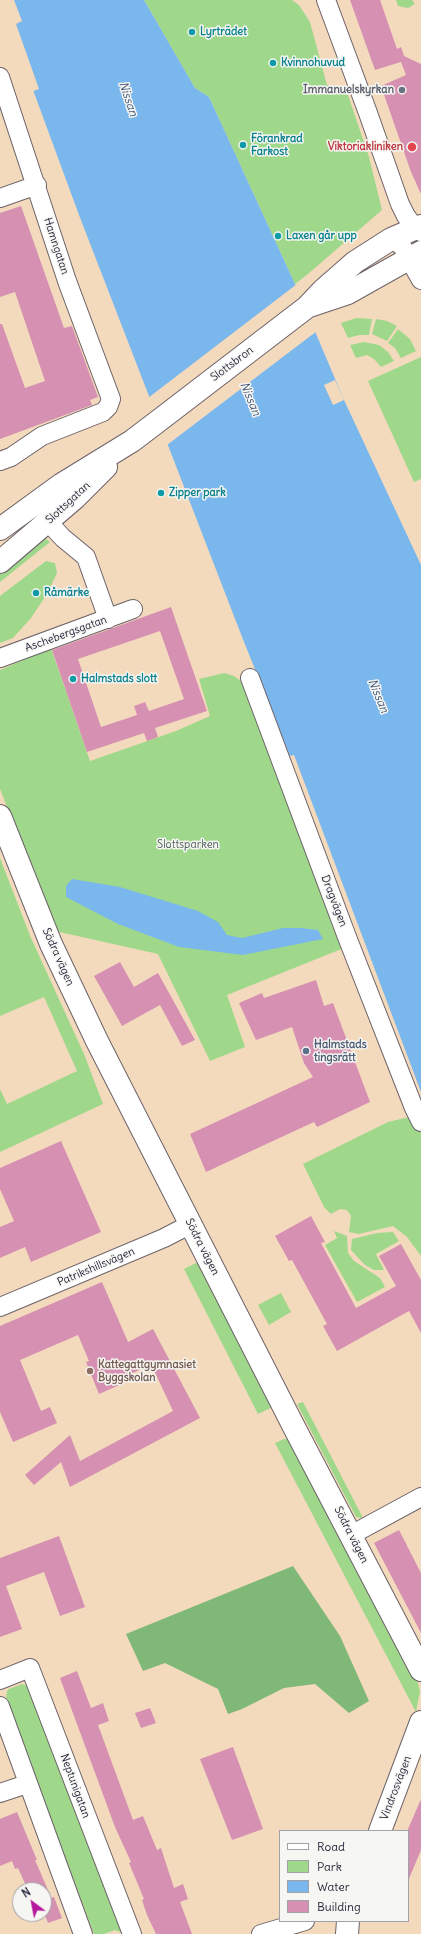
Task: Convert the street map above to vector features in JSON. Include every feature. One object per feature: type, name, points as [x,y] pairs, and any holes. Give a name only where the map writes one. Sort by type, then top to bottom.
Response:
[{"type":"main road","points":[[307,307],[348,293],[384,273],[406,249],[419,228]]},
{"type":"main road","points":[[307,307],[323,290],[354,262],[406,249]]},
{"type":"main road","name":"Slottsbron","points":[[157,422],[307,307]]},
{"type":"main road","name":"Slottsgatan","points":[[0,529],[62,484],[132,441],[157,422]]},
{"type":"main road","name":"Slottsgatan","points":[[0,562],[75,498],[132,441]]},
{"type":"main road","name":"Södra vägen","points":[[0,816],[51,944],[78,1002],[294,1427],[421,1670]]},
{"type":"main road","name":"Vindrosvägen","points":[[380,1830],[419,1734]]},
{"type":"main road","points":[[347,1934],[348,1922]]},
{"type":"street","points":[[326,0],[400,204],[419,228]]},
{"type":"street","name":"Hamngatan","points":[[0,76],[37,185],[67,281],[111,400],[108,407],[103,412],[42,436],[11,457],[0,461]]},
{"type":"street","points":[[0,198],[37,185]]},
{"type":"street","points":[[406,249],[421,280]]},
{"type":"street","points":[[48,522],[63,538],[86,557],[108,619]]},
{"type":"street","name":"Aschebergsgatan","points":[[0,658],[133,609]]},
{"type":"street","name":"Dragvägen","points":[[250,678],[347,937],[414,1108],[421,1122]]},
{"type":"street","name":"Patrikshillsvägen","points":[[0,1307],[164,1238],[191,1224]]},
{"type":"street","points":[[351,1534],[421,1497]]},
{"type":"street","name":"Neptunigatan","points":[[0,1680],[30,1668],[132,1934]]},
{"type":"street","points":[[0,1706],[27,1784],[83,1934]]},
{"type":"street","points":[[0,1793],[27,1784]]},
{"type":"street","points":[[261,1934],[302,1922]]},
{"type":"green space","points":[[144,0],[292,0],[299,5],[310,22],[327,85],[348,95],[369,157],[382,210],[295,284],[209,97],[195,88]]},
{"type":"green space","points":[[396,0],[412,0],[415,4],[408,8],[398,6]]},
{"type":"green space","points":[[356,318],[372,319],[369,335],[359,335],[348,338],[341,323]]},
{"type":"green space","points":[[376,319],[387,321],[397,326],[387,341],[372,334]]},
{"type":"green space","points":[[398,329],[410,339],[416,351],[401,358],[395,348],[388,343]]},
{"type":"green space","points":[[364,342],[379,345],[388,352],[394,361],[381,367],[374,359],[367,355],[356,358],[350,345]]},
{"type":"green space","points":[[421,357],[421,479],[414,482],[368,381]]},
{"type":"green space","points":[[45,538],[50,542],[0,582],[0,570]]},
{"type":"green space","points":[[46,561],[55,563],[57,573],[47,594],[31,618],[13,638],[0,643],[0,596]]},
{"type":"green space","name":"Slottsparken","points":[[51,648],[90,761],[176,731],[210,716],[199,679],[224,673],[234,676],[241,681],[259,708],[344,948],[227,995],[245,1047],[210,1061],[158,954],[55,931],[0,789],[0,670]]},
{"type":"green space","points":[[0,858],[31,938],[84,1054],[103,1104],[0,1152],[0,1089],[7,1104],[77,1071],[44,997],[0,1016]]},
{"type":"green space","points":[[409,1117],[416,1123],[421,1133],[421,1256],[407,1237],[393,1226],[359,1234],[349,1232],[351,1216],[347,1210],[340,1209],[331,1214],[324,1207],[303,1164],[388,1122]]},
{"type":"green space","points":[[334,1231],[347,1236],[348,1253],[354,1261],[380,1278],[385,1287],[357,1302],[325,1245],[337,1238]]},
{"type":"green space","points":[[393,1232],[399,1241],[376,1254],[384,1270],[374,1270],[365,1265],[351,1250],[352,1239],[377,1233]]},
{"type":"green space","points":[[200,1261],[277,1405],[258,1414],[184,1269]]},
{"type":"green space","points":[[281,1293],[291,1312],[269,1325],[258,1305]]},
{"type":"green space","points":[[303,1402],[362,1518],[356,1517],[297,1404]]},
{"type":"green space","points":[[284,1439],[292,1439],[415,1672],[420,1691],[416,1712],[275,1443]]},
{"type":"green space","points":[[293,1566],[340,1636],[369,1701],[349,1713],[315,1684],[284,1688],[242,1709],[228,1714],[218,1689],[165,1663],[143,1671],[126,1634]]},
{"type":"green space","points":[[22,1684],[30,1687],[125,1934],[115,1930],[104,1934],[94,1934],[6,1700],[7,1691],[9,1689]]},
{"type":"water","name":"Nissan","points":[[0,0],[144,0],[195,88],[209,97],[295,284],[344,400],[421,565],[421,1092],[294,755],[290,756],[244,642],[79,215]]},
{"type":"water","points":[[72,879],[120,887],[198,911],[218,922],[227,935],[242,938],[283,928],[301,928],[318,930],[323,939],[243,955],[179,947],[118,924],[66,897],[66,886]]},
{"type":"pier","points":[[0,0],[14,0],[22,21],[16,24],[39,89],[31,92],[0,8]]},
{"type":"pier","points":[[297,284],[317,331],[167,445],[148,398]]},
{"type":"pier","points":[[335,380],[344,400],[333,405],[324,385]]},
{"type":"building","points":[[350,0],[380,0],[397,49],[401,47],[404,56],[421,64],[421,194],[411,172],[381,86],[406,75],[401,62],[375,70]]},
{"type":"building","points":[[21,206],[64,328],[72,326],[98,397],[90,400],[92,405],[0,439],[0,324],[2,324],[25,388],[45,381],[15,292],[0,297],[0,213]]},
{"type":"building","name":"Halmstads slott","points":[[171,607],[207,711],[155,728],[158,737],[147,741],[144,733],[87,752],[52,650]],"holes":[[[160,631],[184,699],[149,711],[145,702],[134,706],[137,715],[101,727],[78,659]]]},
{"type":"building","points":[[120,962],[134,987],[158,973],[195,1040],[182,1046],[160,1005],[122,1026],[94,976]]},
{"type":"building","points":[[316,980],[324,1006],[333,1003],[370,1102],[317,1127],[314,1122],[206,1172],[190,1134],[313,1077],[304,1063],[292,1027],[256,1040],[239,1003],[262,993],[264,998]]},
{"type":"building","points":[[61,1141],[101,1232],[31,1262],[25,1247],[0,1258],[0,1227],[14,1221],[0,1189],[0,1168]]},
{"type":"building","points":[[311,1216],[325,1242],[321,1243],[356,1308],[396,1286],[379,1256],[401,1244],[421,1280],[421,1333],[409,1311],[337,1351],[323,1326],[327,1324],[292,1260],[289,1261],[275,1236]]},
{"type":"building","points":[[102,1282],[128,1342],[153,1329],[200,1418],[70,1487],[61,1462],[34,1485],[25,1475],[70,1435],[80,1461],[173,1411],[151,1364],[131,1374],[133,1379],[99,1394],[86,1362],[89,1361],[78,1335],[20,1360],[41,1411],[50,1407],[57,1423],[13,1442],[0,1412],[0,1326]]},
{"type":"building","points":[[399,1530],[421,1573],[421,1633],[374,1543]]},
{"type":"building","points":[[59,1536],[85,1607],[60,1616],[44,1572],[6,1586],[22,1629],[0,1637],[0,1558]]},
{"type":"building","points":[[77,1671],[91,1708],[103,1703],[109,1721],[98,1725],[133,1820],[143,1816],[157,1850],[161,1848],[174,1888],[183,1884],[188,1899],[180,1902],[192,1934],[156,1934],[147,1915],[142,1900],[144,1899],[129,1863],[131,1862],[115,1827],[60,1678]]},
{"type":"building","points":[[150,1708],[156,1723],[141,1728],[135,1713]]},
{"type":"building","points":[[233,1747],[263,1829],[232,1840],[200,1759]]},
{"type":"building","points":[[421,1799],[421,1850],[409,1879],[409,1830],[408,1829]]},
{"type":"building","points":[[17,1812],[45,1882],[24,1882],[18,1868],[15,1869],[12,1861],[0,1866],[0,1819]]},
{"type":"building","points":[[54,1897],[62,1918],[52,1922],[52,1898]]},
{"type":"place","name":"Lyrträdet","points":[[192,32]]},
{"type":"place","name":"Kvinnohuvud","points":[[273,63]]},
{"type":"place","name":"Immanuelskyrkan","points":[[402,90]]},
{"type":"place","name":"Förankrad Farkost","points":[[243,145]]},
{"type":"place","name":"Viktoriakliniken","points":[[412,147]]},
{"type":"place","name":"Laxen går upp","points":[[278,236]]},
{"type":"place","name":"Zipper park","points":[[161,493]]},
{"type":"place","name":"Råmärke","points":[[36,593]]},
{"type":"place","name":"Halmstads slott","points":[[73,679]]},
{"type":"place","name":"Halmstads tingsrätt","points":[[306,1051]]},
{"type":"place","name":"Kattegattgymnasiet Byggskolan","points":[[90,1371]]}]
